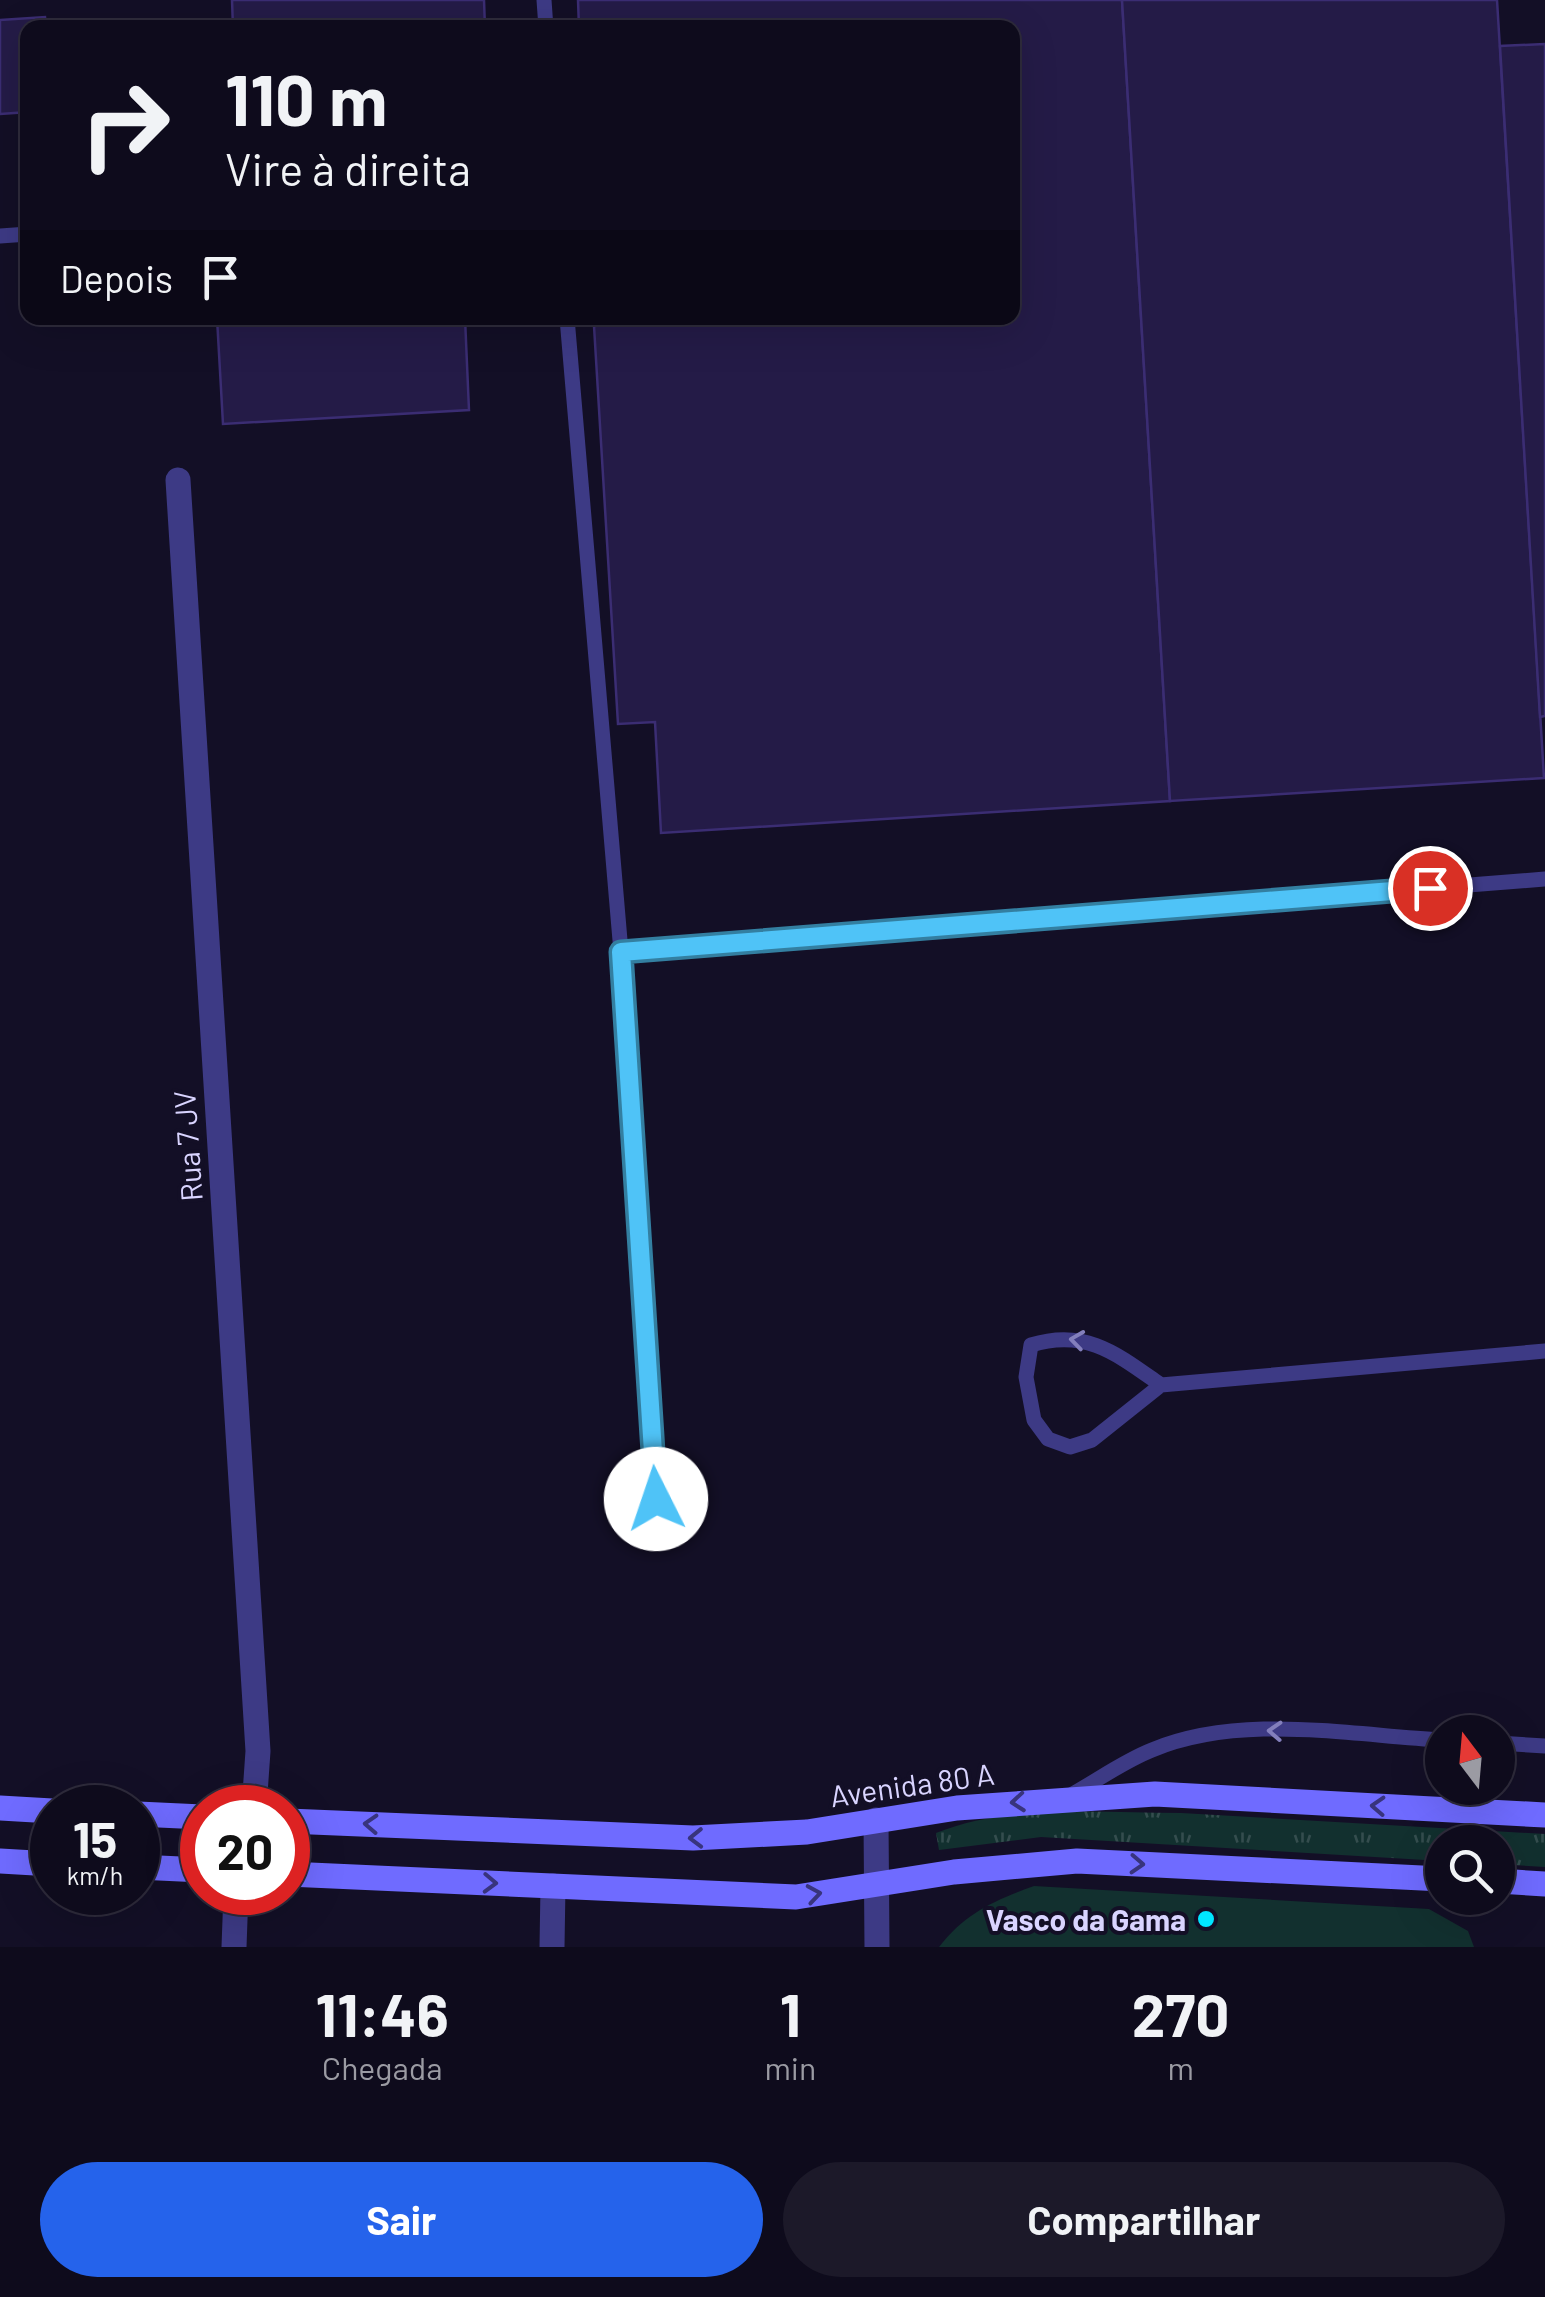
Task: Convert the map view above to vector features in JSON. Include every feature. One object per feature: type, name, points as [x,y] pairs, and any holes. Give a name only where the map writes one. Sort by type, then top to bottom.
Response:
[{"type":"main road","name":"Avenida 80 A","points":[[310,1822],[694,1838],[807,1832],[1066,1798],[1155,1794],[1545,1815]]},
{"type":"main road","points":[[0,1808],[30,1810]]},
{"type":"main road","points":[[310,1875],[796,1897],[879,1883],[1077,1860],[1425,1878]]},
{"type":"main road","points":[[0,1861],[30,1863]]},
{"type":"main road","points":[[1515,1882],[1545,1884]]},
{"type":"street","name":"Rua 7 JV","points":[[178,480],[256,1732],[255,1785]]},
{"type":"street","points":[[876,1820],[877,1947]]},
{"type":"street","points":[[552,1947],[553,1886]]},
{"type":"street","points":[[234,1947],[235,1915]]},
{"type":"lane","points":[[568,325],[621,952],[656,1499]]},
{"type":"lane","points":[[621,952],[1545,879]]},
{"type":"lane","points":[[1161,1385],[1106,1347],[1082,1338],[1056,1338],[1032,1345],[1026,1377],[1039,1431],[1058,1445],[1082,1445],[1161,1385],[1545,1351]]},
{"type":"lane","points":[[1066,1798],[1152,1750],[1204,1734],[1241,1729],[1425,1739]]},
{"type":"lane","points":[[1515,1744],[1545,1746]]},
{"type":"green space","points":[[1088,1811],[1425,1827],[1425,1860],[1041,1837],[939,1850],[936,1833],[965,1824],[1025,1813]]},
{"type":"green space","points":[[1515,1832],[1545,1834],[1545,1867],[1515,1865]]},
{"type":"green space","name":"Vasco da Gama","points":[[1034,1886],[1425,1909],[1425,1915],[1440,1915],[1468,1931],[1474,1947],[939,1947],[959,1925],[1006,1897]]},
{"type":"building","points":[[232,0],[484,0],[485,20],[233,20]]},
{"type":"building","points":[[578,0],[1122,0],[1170,801],[661,833],[655,722],[618,724],[594,326],[1020,325],[1020,20],[579,20]]},
{"type":"building","points":[[1122,0],[1497,0],[1544,778],[1170,801]]},
{"type":"building","points":[[45,17],[45,20],[20,20],[20,113],[0,114],[0,20]]},
{"type":"building","points":[[1545,44],[1545,716],[1540,717],[1500,46]]},
{"type":"building","points":[[217,325],[465,325],[469,410],[223,424]]},
{"type":"place","name":"Vasco da Gama","points":[[1206,1919]]},
{"type":"route","points":[[656,1499],[621,952],[1430,888]]}]
